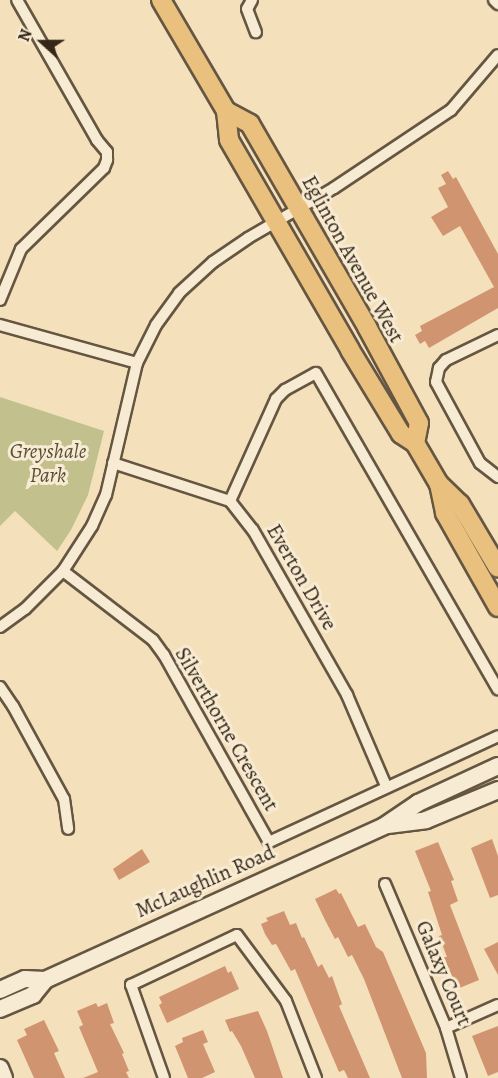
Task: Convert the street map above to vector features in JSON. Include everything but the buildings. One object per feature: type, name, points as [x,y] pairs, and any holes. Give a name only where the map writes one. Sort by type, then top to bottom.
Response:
[{"type":"main road","name":"Eglinton Avenue West","points":[[161,0],[226,111],[229,140],[400,434],[415,443],[439,484],[460,504],[498,568]]},
{"type":"main road","name":"Eglinton Avenue West","points":[[226,111],[250,124],[299,208],[419,423],[415,443]]},
{"type":"main road","name":"Eglinton Avenue West","points":[[439,484],[445,513],[498,607]]},
{"type":"street","points":[[0,300],[21,249],[104,168],[107,160],[107,152],[97,140],[17,0]]},
{"type":"street","points":[[252,0],[247,9],[256,32]]},
{"type":"street","points":[[494,0],[498,4]]},
{"type":"street","points":[[0,627],[25,609],[63,572],[92,526],[106,495],[136,363],[162,316],[190,282],[213,262],[451,110],[498,55]]},
{"type":"street","points":[[0,325],[136,363]]},
{"type":"street","points":[[498,335],[446,360],[439,368],[436,382],[480,463],[498,477]]},
{"type":"street","points":[[113,463],[230,501],[276,399],[285,390],[316,373],[498,689]]},
{"type":"street","name":"Everton Drive","points":[[230,501],[253,530],[347,695],[386,786]]},
{"type":"street","name":"Silverthorne Crescent","points":[[63,572],[153,640],[164,655],[269,842],[498,736]]},
{"type":"street","points":[[0,687],[13,706],[64,799],[68,829]]},
{"type":"street","name":"McLaughlin Road","points":[[0,1009],[33,995],[45,980],[384,826],[418,803],[498,766]]},
{"type":"street","name":"McLaughlin Road","points":[[384,826],[426,820],[498,790]]},
{"type":"street","name":"Galaxy Court","points":[[385,884],[447,1028],[461,1078]]},
{"type":"street","points":[[164,1078],[131,985],[237,935],[286,1001],[316,1078]]},
{"type":"street","name":"McLaughlin Road","points":[[0,990],[26,979],[45,980]]},
{"type":"street","points":[[447,1028],[498,1005]]},
{"type":"street","points":[[0,1068],[4,1078]]},
{"type":"green space","name":"Greyshale Park","points":[[0,397],[104,431],[88,495],[71,530],[57,551],[15,511],[0,526]]}]
